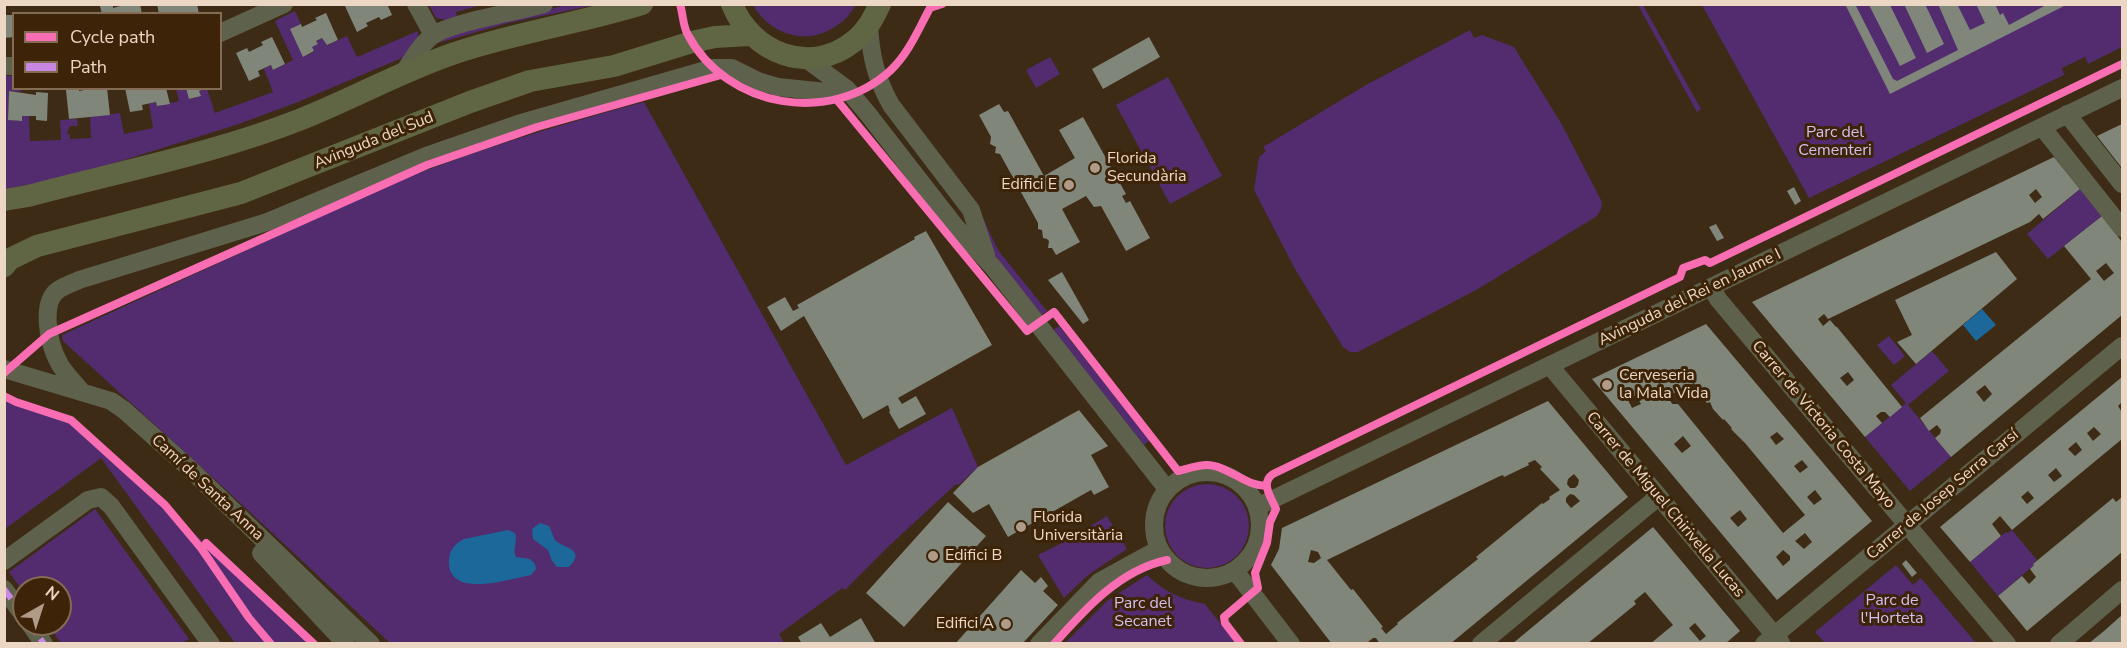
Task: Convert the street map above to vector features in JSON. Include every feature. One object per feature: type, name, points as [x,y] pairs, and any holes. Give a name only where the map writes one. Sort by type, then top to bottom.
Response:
[{"type":"main road","points":[[4,200],[28,196],[231,143],[300,120],[404,72],[458,52],[608,15],[642,4]]},
{"type":"main road","points":[[732,4],[737,18],[750,35],[768,48],[788,56],[806,59],[833,53],[853,42],[869,26],[880,4]]},
{"type":"main road","name":"Avinguda del Sud","points":[[4,266],[10,260],[37,246],[241,193],[470,102],[530,81],[614,66],[703,40],[750,35]]},
{"type":"street","points":[[222,32],[284,4]]},
{"type":"street","points":[[416,4],[433,35]]},
{"type":"street","points":[[404,72],[422,46],[433,35],[448,28],[535,6]]},
{"type":"street","points":[[869,26],[871,54],[881,88],[891,105],[971,210],[981,243],[993,267]]},
{"type":"street","points":[[806,59],[847,89],[955,226],[993,267],[1167,489]]},
{"type":"street","points":[[81,391],[58,363],[49,334],[48,313],[49,300],[57,290],[79,280],[267,222],[426,156],[518,124],[713,68],[732,68],[758,81],[778,87],[826,92],[847,89]]},
{"type":"street","name":"Avinguda del Rei en Jaume I","points":[[1257,507],[2122,88]]},
{"type":"street","points":[[2067,114],[2122,184]]},
{"type":"street","points":[[2042,127],[2122,228]]},
{"type":"street","name":"Carrer de Victoria Costa Mayo","points":[[1711,288],[2007,644]]},
{"type":"street","name":"Carrer de Josep Serra Carsí","points":[[1773,641],[1907,525],[2122,346]]},
{"type":"street","name":"Camí de Santa Anna","points":[[4,359],[12,371],[111,401],[124,410],[188,467],[371,644]]},
{"type":"street","name":"Carrer de Miguel Chirivella Lucas","points":[[1550,366],[1773,641]]},
{"type":"street","points":[[188,467],[245,536],[346,644]]},
{"type":"street","points":[[1194,473],[1225,474],[1250,493],[1257,507],[1261,531],[1258,543],[1245,563],[1235,571],[1213,578],[1190,576],[1177,569],[1159,549],[1154,522],[1156,510],[1167,489],[1179,479],[1194,473]]},
{"type":"street","points":[[4,561],[88,500],[101,497],[111,506],[211,644]]},
{"type":"street","points":[[1481,644],[1658,497]]},
{"type":"street","points":[[1039,644],[1099,582],[1159,549]]},
{"type":"street","points":[[1235,571],[1291,644]]},
{"type":"street","points":[[2059,644],[2122,590]]},
{"type":"green space","points":[[429,5],[481,5],[456,12],[457,18],[446,20],[436,18]]},
{"type":"green space","points":[[566,5],[595,5],[508,23],[438,43],[453,34]]},
{"type":"green space","points":[[753,5],[855,5],[846,18],[833,28],[811,36],[799,36],[788,34],[768,23]]},
{"type":"green space","points":[[1638,5],[1643,5],[1701,109],[1697,112]]},
{"type":"green space","name":"Parc del Cementeri","points":[[1702,5],[2122,5],[2122,47],[2088,64],[2085,57],[2062,68],[2064,75],[1809,198]]},
{"type":"green space","points":[[295,11],[301,24],[303,57],[314,52],[312,47],[322,38],[328,45],[347,36],[357,57],[418,31],[418,38],[404,57],[298,102],[236,125],[95,169],[55,180],[5,189],[5,76],[12,76],[12,90],[21,90],[21,92],[9,91],[8,120],[21,121],[22,116],[29,116],[30,141],[61,140],[60,120],[77,119],[78,126],[70,126],[67,133],[70,139],[91,138],[90,117],[120,113],[124,134],[153,128],[149,104],[156,102],[157,106],[179,101],[176,90],[186,90],[190,99],[200,96],[199,91],[207,90],[215,113],[273,92],[264,69],[271,65],[274,70],[293,60],[275,21]]},
{"type":"green space","points":[[1470,30],[1474,38],[1482,35],[1514,47],[1561,123],[1602,202],[1601,209],[1597,216],[1478,289],[1358,352],[1350,352],[1343,347],[1295,269],[1254,190],[1259,157],[1266,151],[1263,147],[1366,85]]},
{"type":"green space","points":[[1050,57],[1060,74],[1036,88],[1026,70]]},
{"type":"green space","points":[[1168,77],[1222,176],[1170,204],[1116,105]]},
{"type":"green space","points":[[644,102],[846,465],[952,408],[978,467],[891,544],[845,590],[842,588],[779,634],[784,643],[390,643],[63,341],[62,335],[382,188],[512,140]]},
{"type":"green space","points":[[2080,189],[2102,216],[2048,259],[2027,234]]},
{"type":"green space","points":[[982,216],[998,250],[1047,311],[1041,315],[991,251]]},
{"type":"green space","points":[[1059,326],[1150,440],[1144,445],[1053,330]]},
{"type":"green space","points":[[1889,336],[1905,356],[1894,365],[1877,345]]},
{"type":"green space","points":[[1932,351],[1949,371],[1908,405],[1951,457],[1910,491],[1865,437],[1906,403],[1891,385]]},
{"type":"green space","points":[[5,400],[45,415],[67,420],[104,455],[108,453],[311,643],[235,643],[101,458],[5,529]]},
{"type":"green space","points":[[1207,484],[1230,491],[1242,503],[1249,526],[1242,549],[1230,561],[1207,568],[1184,561],[1172,549],[1165,526],[1172,503],[1184,491]]},
{"type":"green space","points":[[95,509],[189,639],[182,643],[61,643],[56,636],[72,636],[72,576],[12,576],[9,572]]},
{"type":"green space","points":[[1107,516],[1127,549],[1088,575],[1064,598],[1038,555]]},
{"type":"green space","points":[[2012,530],[2037,560],[1998,596],[1970,562],[2006,532]]},
{"type":"green space","name":"Parc de l'Horteta","points":[[1896,565],[1913,585],[1921,578],[1976,643],[1825,643],[1815,632]]},
{"type":"green space","name":"Parc del Secanet","points":[[1147,575],[1173,594],[1205,604],[1236,643],[1065,643],[1107,601]]},
{"type":"water","points":[[1982,309],[1996,325],[1976,341],[1963,325]]},
{"type":"water","points":[[540,523],[549,526],[555,540],[575,553],[574,561],[569,567],[557,567],[548,550],[533,539],[532,529]]},
{"type":"water","points":[[508,530],[515,533],[516,557],[530,559],[535,564],[536,569],[531,575],[481,584],[458,580],[451,572],[449,556],[458,543],[464,539]]},
{"type":"building","points":[[113,4],[113,8],[127,4],[140,4],[142,12],[102,12],[100,6]]},
{"type":"building","points":[[157,4],[197,4],[199,12],[159,12]]},
{"type":"building","points":[[344,4],[387,4],[392,15],[381,20],[379,17],[366,23],[368,26],[357,32]]},
{"type":"building","points":[[1845,4],[1855,4],[1893,79],[1897,81],[1958,50],[1938,4],[1957,4],[1970,30],[1985,23],[1976,4],[1995,4],[2000,15],[2003,13],[2009,25],[2048,4],[2068,4],[1890,94]]},
{"type":"building","points":[[1904,4],[1925,4],[1944,44],[1927,53]]},
{"type":"building","points":[[1869,5],[1890,5],[1916,58],[1900,66]]},
{"type":"building","points":[[326,13],[338,40],[327,45],[322,38],[312,47],[314,51],[303,57],[290,29],[301,24],[302,27]]},
{"type":"building","points":[[4,15],[12,15],[12,37],[4,38]]},
{"type":"building","points":[[272,37],[285,64],[273,70],[271,65],[258,71],[260,76],[249,81],[236,53],[247,48],[249,52],[263,45],[261,42]]},
{"type":"building","points":[[1149,37],[1160,57],[1103,89],[1092,69]]},
{"type":"building","points":[[66,90],[107,90],[110,115],[69,119]]},
{"type":"building","points":[[125,90],[166,90],[170,104],[157,106],[156,102],[142,105],[143,110],[130,112]]},
{"type":"building","points":[[187,90],[202,90],[199,91],[201,96],[189,99]]},
{"type":"building","points":[[9,91],[36,95],[36,92],[48,93],[47,121],[36,120],[36,116],[22,116],[22,121],[8,120]]},
{"type":"building","name":"Edifici E","points":[[999,104],[1004,112],[1008,111],[1044,176],[1075,158],[1059,130],[1083,117],[1126,194],[1122,196],[1126,203],[1130,201],[1150,238],[1126,251],[1101,206],[1094,207],[1086,196],[1062,209],[1080,242],[1056,255],[1052,248],[1048,248],[1049,241],[1043,238],[1042,230],[1038,229],[1038,223],[1000,154],[995,153],[996,147],[990,144],[991,137],[979,115]]},
{"type":"building","points":[[2122,124],[2122,168],[2097,136]]},
{"type":"building","points":[[2054,157],[2080,189],[2043,219],[2039,214],[2030,222],[1828,319],[1824,314],[1818,319],[1823,326],[1830,320],[1837,327],[1902,407],[1890,417],[1885,412],[1876,416],[1882,423],[1865,437],[1752,302]],"holes":[[[2036,189],[2042,197],[2035,203],[2029,195]],[[1848,372],[1854,380],[1847,386],[1840,378]]]},
{"type":"building","points":[[1794,187],[1801,201],[1795,205],[1787,191]]},
{"type":"building","points":[[2102,216],[2122,242],[2122,315],[1951,457],[1935,438],[1941,430],[1937,425],[1929,431],[1920,418],[2091,279],[2064,246]],"holes":[[[2106,263],[2114,273],[2104,281],[2096,271]],[[1985,385],[1992,394],[1984,402],[1976,392]]]},
{"type":"building","points":[[1716,224],[1724,238],[1717,241],[1709,227]]},
{"type":"building","points":[[926,231],[992,345],[898,398],[902,404],[916,396],[926,414],[899,429],[889,412],[888,405],[863,419],[804,316],[781,331],[767,307],[785,297],[793,311],[799,308],[797,305]]},
{"type":"building","points":[[1996,252],[2017,279],[1916,364],[1897,342],[1912,335],[1895,300]]},
{"type":"building","points":[[1062,272],[1089,320],[1083,324],[1048,280]]},
{"type":"building","points":[[1706,324],[1872,521],[1777,600],[1592,379]],"holes":[[[1661,370],[1667,381],[1659,384],[1654,373]],[[1694,383],[1704,395],[1702,397],[1707,403],[1710,402],[1713,409],[1732,428],[1805,515],[1783,533],[1678,404],[1672,404],[1668,396]],[[1636,395],[1641,404],[1632,408],[1628,400]],[[1777,432],[1784,439],[1776,445],[1770,437]],[[1683,436],[1691,446],[1682,453],[1674,444]],[[1802,460],[1808,467],[1800,473],[1794,466]],[[1815,490],[1822,499],[1814,505],[1807,497]],[[1740,510],[1747,519],[1738,527],[1730,518]],[[1805,533],[1812,542],[1804,549],[1795,541]],[[1783,550],[1790,556],[1790,560],[1783,566],[1776,557]]]},
{"type":"building","points":[[2122,377],[2122,402],[2118,406],[2122,412],[2122,439],[2012,530],[2000,516],[1992,524],[2001,536],[1970,562],[1940,527]],"holes":[[[2094,427],[2101,434],[2093,441],[2087,433]],[[2076,442],[2082,450],[2075,456],[2068,449]],[[2056,468],[2062,476],[2054,482],[2048,475]],[[2028,491],[2034,498],[2027,504],[2021,497]]]},
{"type":"building","points":[[1548,401],[1628,497],[1450,644],[1380,644],[1376,638],[1373,638],[1368,642],[1369,644],[1332,644],[1271,565],[1279,549],[1282,528]],"holes":[[[1535,460],[1542,467],[1540,469],[1560,490],[1476,557],[1478,559],[1386,634],[1353,589],[1351,590],[1327,560],[1500,476],[1504,477],[1529,465],[1528,463]],[[1574,474],[1579,480],[1578,485],[1570,488],[1567,484],[1568,479]],[[1570,494],[1580,501],[1571,508],[1566,498]],[[1311,550],[1318,552],[1321,558],[1314,563],[1308,562]]]},
{"type":"building","points":[[1079,410],[1108,446],[1091,455],[1109,487],[1094,495],[1091,490],[1008,537],[989,504],[973,513],[953,493],[978,467]]},
{"type":"building","points":[[2122,497],[2122,552],[2027,631],[1998,596],[2022,576],[2029,584],[2036,577],[2030,569],[2033,564],[2113,498],[2116,502]]},
{"type":"building","name":"Edifici B","points":[[948,502],[986,536],[904,627],[866,593]]},
{"type":"building","points":[[1653,527],[1740,631],[1725,644],[1650,644],[1673,625],[1645,592],[1634,601],[1636,604],[1587,644],[1512,644]],"holes":[[[1695,623],[1706,636],[1700,641],[1689,628]]]},
{"type":"building","points":[[1906,560],[1917,573],[1912,577],[1902,564]]},
{"type":"building","name":"Edifici A","points":[[1021,570],[1035,583],[1041,577],[1048,586],[1043,591],[1058,605],[1022,644],[955,644]]},
{"type":"building","points":[[2122,615],[2122,644],[2088,644],[2104,631]]},
{"type":"building","points":[[861,618],[876,644],[802,644],[798,637],[821,623],[830,637]]},
{"type":"marked path","points":[[4,589],[12,600]]},
{"type":"marked path","points":[[38,636],[44,644]]},
{"type":"cycle path","points":[[680,4],[688,35],[705,60],[728,79],[754,93],[782,101],[811,103],[839,98],[867,88],[891,70],[908,48],[930,8],[942,4]]},
{"type":"cycle path","points":[[1241,644],[1225,623],[1224,617],[1258,588],[1255,573],[1267,543],[1270,522],[1276,509],[1267,486],[1273,474],[1680,277],[1683,268],[1705,260],[1710,263],[2122,64]]},
{"type":"cycle path","points":[[4,373],[49,334],[427,165],[537,127],[721,75]]},
{"type":"cycle path","points":[[837,100],[1027,331],[1054,312],[1178,471],[1207,465],[1215,466],[1253,484],[1266,485]]},
{"type":"cycle path","points":[[4,396],[71,420],[165,505],[201,548],[249,618],[271,644]]},
{"type":"cycle path","points":[[206,543],[314,644]]},
{"type":"cycle path","points":[[1054,644],[1104,593],[1134,572],[1167,560]]},
{"type":"place","name":"Florida Secundària","points":[[1095,168]]},
{"type":"place","name":"Edifici E","points":[[1069,185]]},
{"type":"place","name":"Cerveseria la Mala Vida","points":[[1607,385]]},
{"type":"place","name":"Florida Universitària","points":[[1021,527]]},
{"type":"place","name":"Edifici B","points":[[933,556]]},
{"type":"place","name":"Edifici A","points":[[1006,624]]}]
